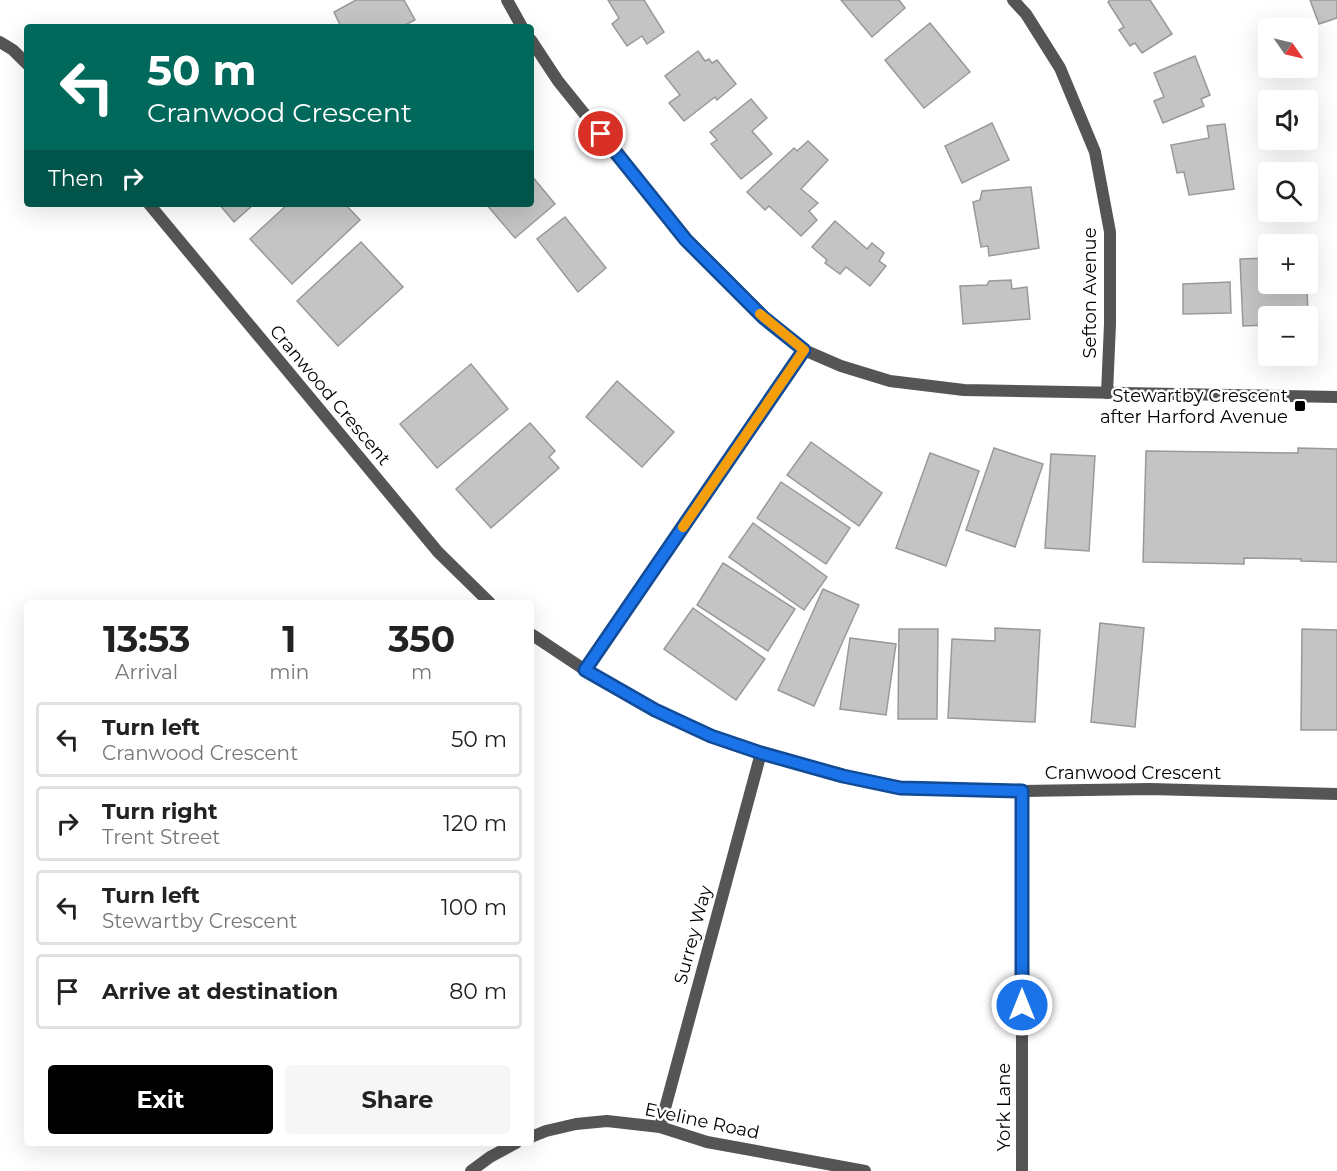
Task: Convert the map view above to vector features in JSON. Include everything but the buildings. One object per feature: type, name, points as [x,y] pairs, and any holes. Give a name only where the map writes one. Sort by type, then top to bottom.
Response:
[{"type":"street","points":[[507,0],[520,24]]},
{"type":"street","name":"Sefton Avenue","points":[[1013,0],[1026,14],[1060,68],[1095,152],[1110,232],[1107,393]]},
{"type":"street","points":[[0,42],[24,61]]},
{"type":"street","points":[[534,45],[558,81],[686,240],[764,318],[804,350],[841,366],[890,381],[963,390],[1337,397]]},
{"type":"street","name":"Cranwood Crescent","points":[[151,207],[438,552],[487,600]]},
{"type":"street","points":[[585,670],[804,350]]},
{"type":"street","name":"Cranwood Crescent","points":[[534,636],[585,670],[655,710],[711,736],[843,776],[900,788],[1022,791],[1150,789],[1337,794]]},
{"type":"street","name":"Surrey Way","points":[[660,1127],[761,753]]},
{"type":"street","name":"York Lane","points":[[1022,791],[1022,1171]]},
{"type":"street","name":"Eveline Road","points":[[534,1136],[576,1124],[607,1121],[660,1127],[707,1142],[865,1171]]},
{"type":"street","points":[[471,1171],[510,1146]]},
{"type":"slow traffic","points":[[683,527],[804,350],[760,314]]},
{"type":"place","name":"Stewartby Crescent after Harford Avenue","points":[[1300,406]]},
{"type":"route","points":[[601,134],[686,240],[764,318],[804,350],[585,670],[655,710],[711,736],[843,776],[900,788],[1022,791],[1022,1005]]}]
